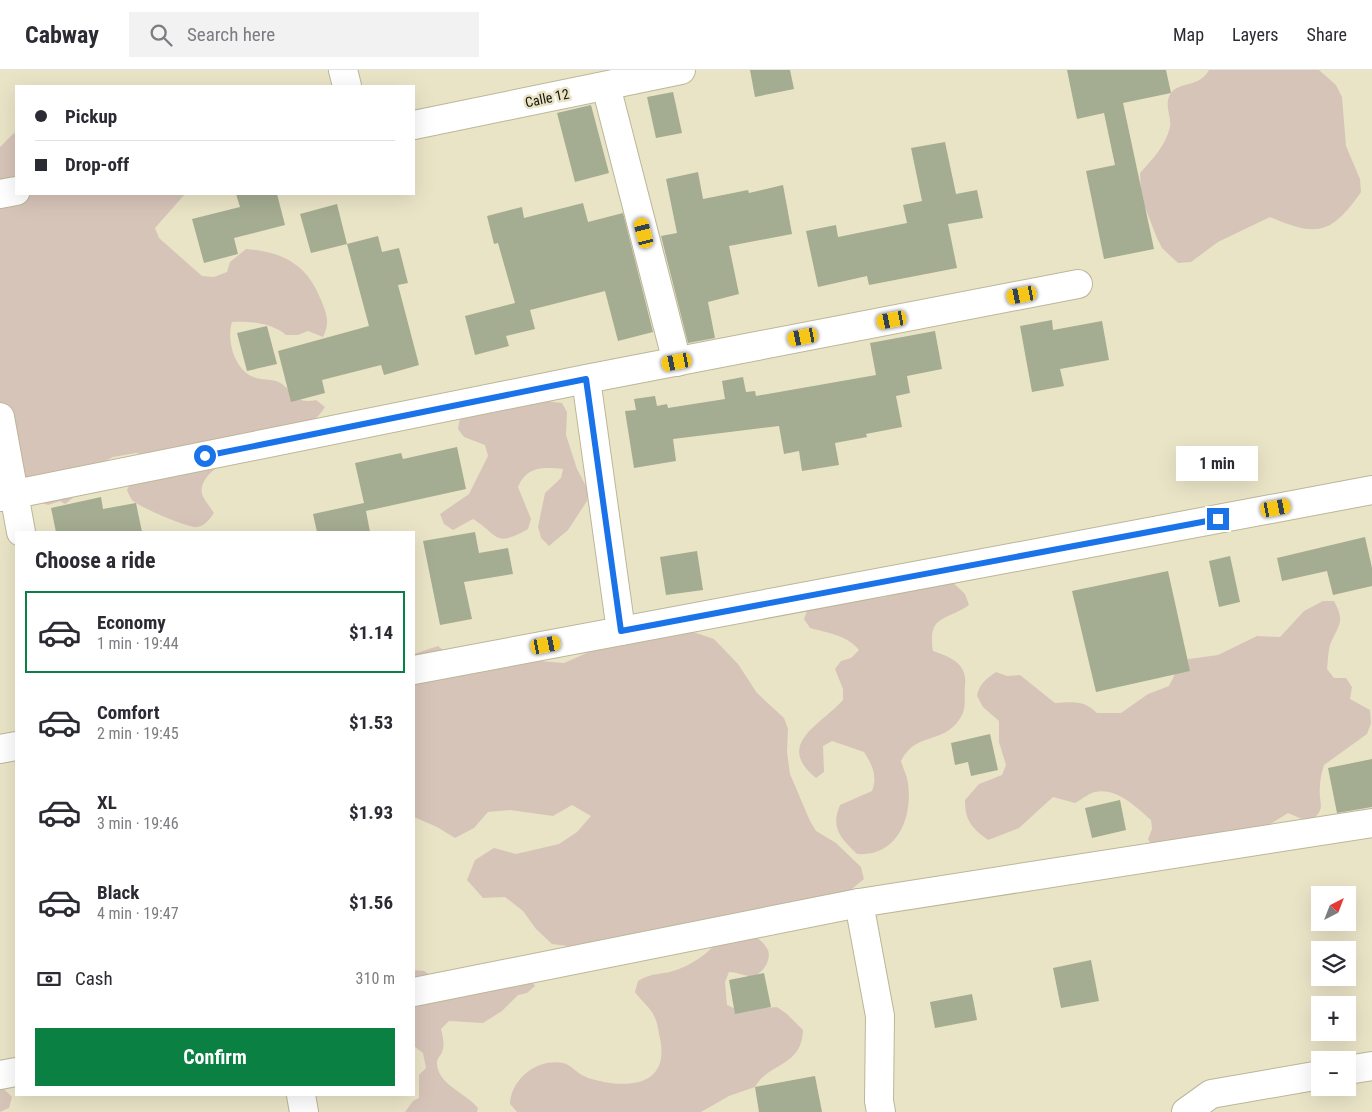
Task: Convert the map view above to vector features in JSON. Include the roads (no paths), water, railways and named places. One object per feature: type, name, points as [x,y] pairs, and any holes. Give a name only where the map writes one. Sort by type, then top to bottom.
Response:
[{"type":"street","points":[[343,70],[347,85]]},
{"type":"street","name":"Calle 12","points":[[415,125],[681,70]]},
{"type":"street","points":[[606,86],[677,362]]},
{"type":"street","points":[[0,194],[15,191]]},
{"type":"street","points":[[7,496],[586,379],[1078,284]]},
{"type":"street","points":[[586,379],[621,631]]},
{"type":"street","points":[[0,417],[7,496],[21,531]]},
{"type":"street","points":[[415,670],[1372,490]]},
{"type":"street","points":[[0,749],[15,746]]},
{"type":"street","points":[[415,992],[860,903],[1372,823]]},
{"type":"street","points":[[860,903],[880,1016],[879,1102],[881,1112]]},
{"type":"street","points":[[1356,1069],[1372,1066]]},
{"type":"street","points":[[0,1075],[15,1072]]},
{"type":"street","points":[[1186,1112],[1211,1094],[1311,1077]]},
{"type":"street","points":[[301,1096],[304,1112]]}]
